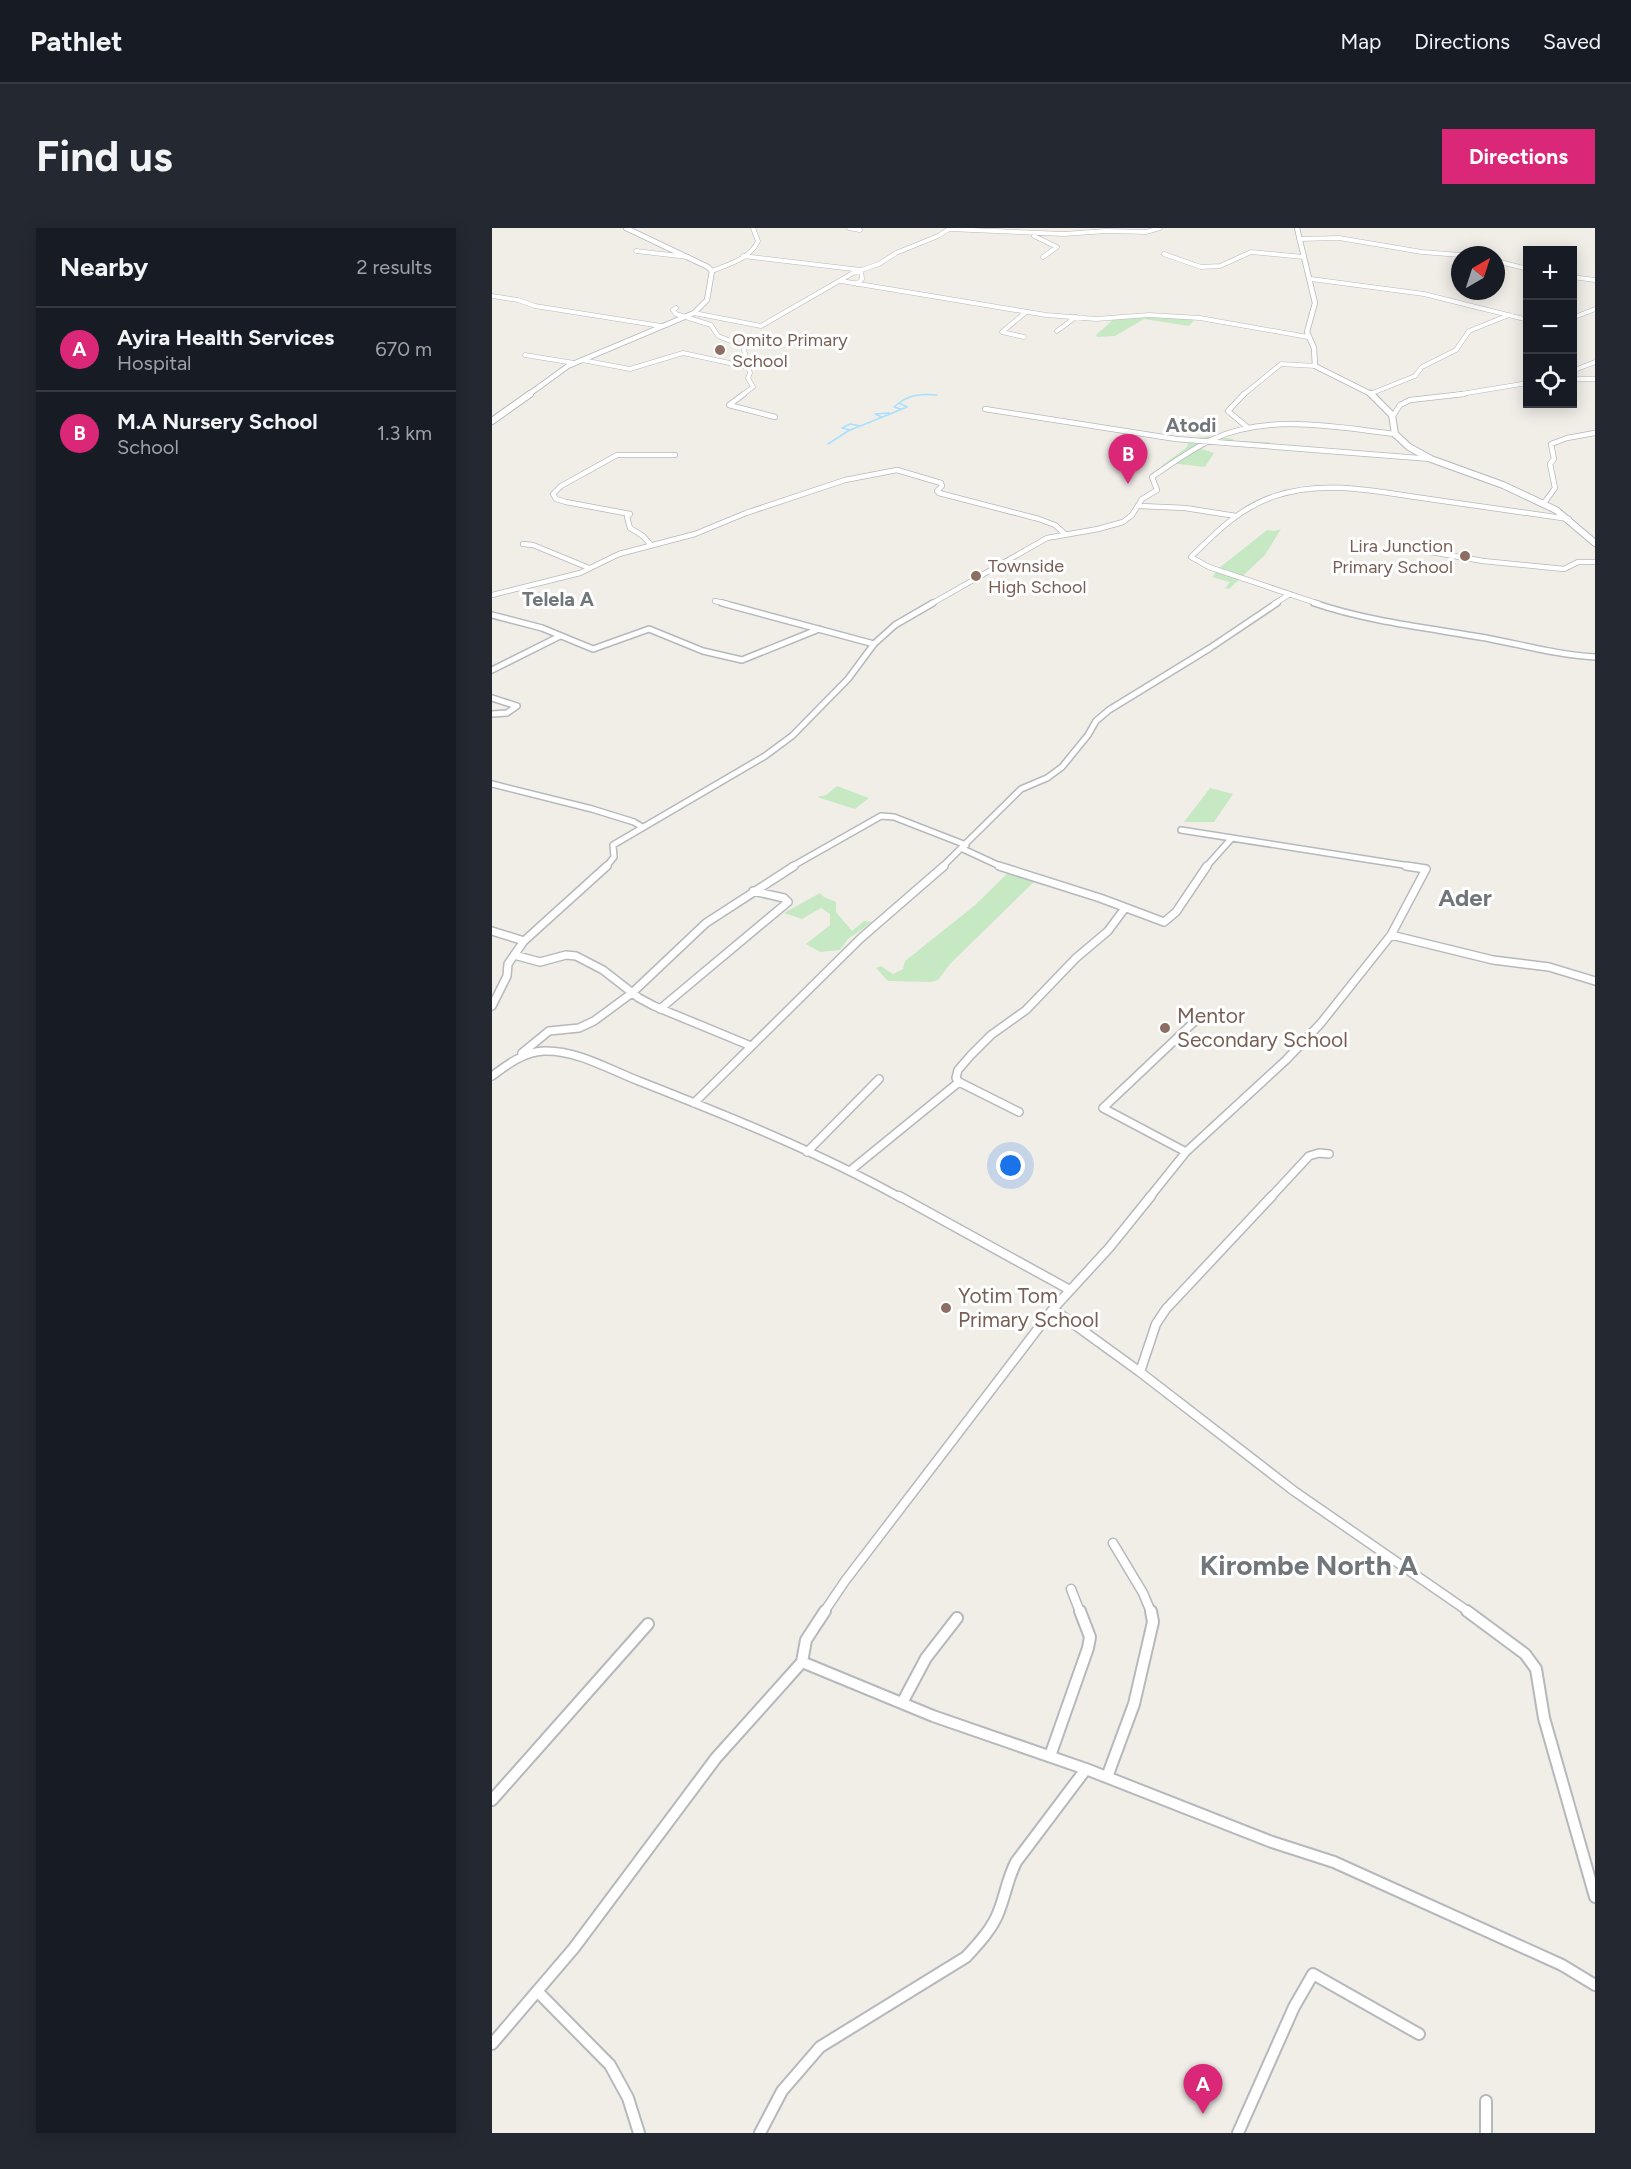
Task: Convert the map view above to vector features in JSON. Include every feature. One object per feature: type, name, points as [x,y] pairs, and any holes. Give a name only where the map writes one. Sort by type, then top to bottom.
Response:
[{"type":"street","points":[[626,228],[712,271]]},
{"type":"street","points":[[849,228],[861,230]]},
{"type":"street","points":[[694,313],[761,326],[861,270],[879,264],[896,253],[938,236],[949,229],[1031,233],[1146,232],[1160,228]]},
{"type":"street","points":[[1297,228],[1316,304],[1308,325],[1308,337],[1314,348],[1315,366]]},
{"type":"street","points":[[712,271],[744,256],[758,244],[755,229]]},
{"type":"street","points":[[1031,233],[1057,247],[1043,257]]},
{"type":"street","points":[[1299,239],[1339,238],[1422,252],[1451,254]]},
{"type":"street","points":[[636,251],[688,257]]},
{"type":"street","points":[[1164,254],[1201,267],[1220,266],[1250,252],[1303,257]]},
{"type":"street","points":[[744,256],[861,270]]},
{"type":"street","points":[[1505,263],[1523,268]]},
{"type":"street","points":[[857,284],[862,279],[861,270]]},
{"type":"street","points":[[492,421],[574,363],[694,313],[707,303],[712,271]]},
{"type":"street","points":[[1577,278],[1595,280]]},
{"type":"street","points":[[1311,279],[1424,294],[1523,319]]},
{"type":"street","points":[[841,281],[1026,312],[1096,319],[1149,315],[1200,318],[1308,337]]},
{"type":"street","points":[[492,296],[514,299],[535,306],[661,326]]},
{"type":"street","points":[[676,308],[673,310],[675,313],[708,323],[713,326],[718,336],[744,346],[748,378],[753,387],[729,405],[775,417]]},
{"type":"street","points":[[1577,316],[1595,309]]},
{"type":"street","points":[[1024,337],[1002,332],[1026,312]]},
{"type":"street","points":[[1370,394],[1415,376],[1422,367],[1456,350],[1469,331],[1509,315]]},
{"type":"street","points":[[706,316],[708,323]]},
{"type":"street","points":[[1057,331],[1076,317]]},
{"type":"street","points":[[582,360],[630,369],[683,353],[748,367]]},
{"type":"street","points":[[525,355],[574,363]]},
{"type":"street","points":[[1577,369],[1595,362]]},
{"type":"street","points":[[1247,427],[1228,410],[1247,389],[1279,364],[1315,366],[1370,394],[1393,416],[1395,434]]},
{"type":"street","points":[[1577,379],[1595,379]]},
{"type":"street","points":[[1393,416],[1399,405],[1409,400],[1453,396],[1523,384]]},
{"type":"street","points":[[985,409],[1082,423],[1127,433],[1431,459]]},
{"type":"street","points":[[492,1006],[500,992],[508,964],[524,941],[611,863],[614,857],[614,845],[765,756],[792,736],[848,679],[874,644],[905,618],[955,592],[1032,546],[1064,533],[1114,526],[1131,517],[1140,506],[1141,500],[1157,490],[1152,477],[1207,441],[1247,427],[1270,424],[1324,425],[1395,434],[1417,452],[1431,459],[1544,503],[1569,519],[1595,543]]},
{"type":"street","points":[[1544,503],[1555,488],[1550,464],[1554,459],[1551,444],[1567,438],[1595,433]]},
{"type":"street","points":[[650,544],[628,526],[627,517],[630,514],[566,502],[556,499],[552,494],[561,486],[618,455],[675,455]]},
{"type":"street","points":[[492,595],[580,573],[612,557],[650,544],[688,536],[746,513],[845,480],[897,470],[940,483],[942,486],[936,491],[939,493],[1038,519],[1054,525],[1064,533]]},
{"type":"street","points":[[1569,519],[1413,496],[1327,487],[1274,496],[1236,516],[1193,553],[1192,558],[1335,610],[1405,626],[1495,640],[1562,655],[1595,657]]},
{"type":"street","points":[[1140,506],[1185,508],[1236,516]]},
{"type":"street","points":[[523,544],[533,545],[589,568]]},
{"type":"street","points":[[1419,550],[1483,561],[1564,569],[1576,562],[1595,562]]},
{"type":"street","points":[[694,1103],[861,938],[965,847],[1021,789],[1047,778],[1062,766],[1088,735],[1096,721],[1109,710],[1210,648],[1290,594]]},
{"type":"street","points":[[715,601],[874,644]]},
{"type":"street","points":[[492,615],[542,628],[586,647],[598,648],[649,629],[703,651],[742,660],[819,629]]},
{"type":"street","points":[[492,670],[560,636]]},
{"type":"street","points":[[492,698],[517,706],[507,713],[492,714]]},
{"type":"street","points":[[492,784],[634,822],[642,828]]},
{"type":"street","points":[[492,1076],[544,1034],[555,1029],[585,1026],[632,993],[706,923],[753,891],[881,816],[894,817],[965,847],[1006,869],[1100,898],[1165,922],[1176,912],[1210,861],[1231,839]]},
{"type":"street","points":[[492,2044],[574,1948],[716,1758],[801,1662],[807,1640],[845,1581],[1053,1309],[1109,1248],[1186,1152],[1299,1047],[1391,935],[1426,869],[1181,830]]},
{"type":"street","points":[[660,1009],[788,902],[784,898],[753,891]]},
{"type":"street","points":[[1019,1112],[959,1082],[956,1078],[958,1070],[991,1035],[1031,1005],[1076,958],[1108,931],[1125,908]]},
{"type":"street","points":[[492,931],[524,941]]},
{"type":"street","points":[[1391,935],[1493,960],[1549,967],[1595,981]]},
{"type":"street","points":[[514,955],[538,962],[570,954],[612,976],[632,993],[660,1009],[704,1029],[722,1032],[751,1046]]},
{"type":"street","points":[[1186,1152],[1103,1108],[1195,1021]]},
{"type":"street","points":[[519,1056],[540,1050],[570,1054],[694,1103],[851,1170],[1070,1290]]},
{"type":"street","points":[[807,1152],[879,1079]]},
{"type":"street","points":[[851,1170],[959,1082]]},
{"type":"street","points":[[1140,1372],[1156,1324],[1166,1309],[1309,1156],[1319,1153],[1329,1154]]},
{"type":"street","points":[[1053,1309],[1140,1372],[1286,1485],[1504,1637],[1532,1661],[1556,1763],[1595,1897]]},
{"type":"street","points":[[1107,1777],[1134,1704],[1153,1622],[1153,1612],[1148,1601],[1113,1543]]},
{"type":"street","points":[[1050,1756],[1090,1637],[1071,1589]]},
{"type":"street","points":[[902,1703],[926,1658],[957,1618]]},
{"type":"street","points":[[492,1800],[648,1624]]},
{"type":"street","points":[[801,1662],[902,1703],[1086,1769],[1272,1842],[1334,1862],[1562,1965],[1595,1985]]},
{"type":"street","points":[[759,2133],[782,2091],[820,2047],[966,1957],[980,1942],[999,1912],[1007,1879],[1016,1862],[1086,1769]]},
{"type":"street","points":[[1238,2133],[1294,2007],[1313,1974],[1419,2034]]},
{"type":"street","points":[[537,1991],[620,2078],[631,2103],[639,2133]]},
{"type":"street","points":[[1486,2101],[1486,2133]]},
{"type":"green space","points":[[1127,315],[1196,318],[1189,326],[1144,319],[1115,336],[1097,337],[1096,335],[1114,319]]},
{"type":"green space","points":[[1214,436],[1233,439],[1233,441],[1269,442],[1271,447],[1208,444],[1202,449],[1214,453],[1205,467],[1170,463],[1160,467],[1186,448],[1191,438]]},
{"type":"green space","points":[[1281,529],[1265,555],[1229,589],[1225,588],[1230,582],[1212,577],[1219,568],[1267,530]]},
{"type":"green space","points":[[837,786],[869,798],[855,809],[817,797],[826,795]]},
{"type":"green space","points":[[1210,788],[1233,794],[1214,822],[1184,822]]},
{"type":"green space","points":[[1010,871],[1036,880],[951,963],[938,980],[931,982],[888,981],[876,968],[881,966],[893,974],[903,969],[905,961],[974,906]]},
{"type":"green space","points":[[820,893],[836,902],[836,912],[852,931],[864,921],[872,922],[848,939],[840,950],[820,952],[806,944],[830,925],[830,914],[821,908],[802,919],[784,913]]},
{"type":"waterway","points":[[899,403],[912,396],[937,395]]},
{"type":"waterway","points":[[828,444],[848,431],[907,407],[899,403]]},
{"type":"waterway","points":[[899,403],[894,407],[901,409]]},
{"type":"waterway","points":[[882,417],[875,414],[889,413]]},
{"type":"waterway","points":[[850,430],[842,428],[850,424],[860,426]]},
{"type":"place","name":"Omito Primary School","points":[[720,350]]},
{"type":"place","name":"M.A Nursery School","points":[[1128,484]]},
{"type":"place","name":"Lira Junction Primary School","points":[[1465,556]]},
{"type":"place","name":"Townside High School","points":[[976,576]]},
{"type":"place","name":"Mentor Secondary School","points":[[1165,1028]]},
{"type":"place","name":"Yotim Tom Primary School","points":[[946,1308]]},
{"type":"place","name":"Ayira Health Services","points":[[1203,2114]]},
{"type":"district","name":"Atodi","points":[[1191,425]]},
{"type":"district","name":"Telela A","points":[[558,599]]},
{"type":"district","name":"Ader","points":[[1465,898]]},
{"type":"district","name":"Kirombe North A","points":[[1309,1565]]}]
